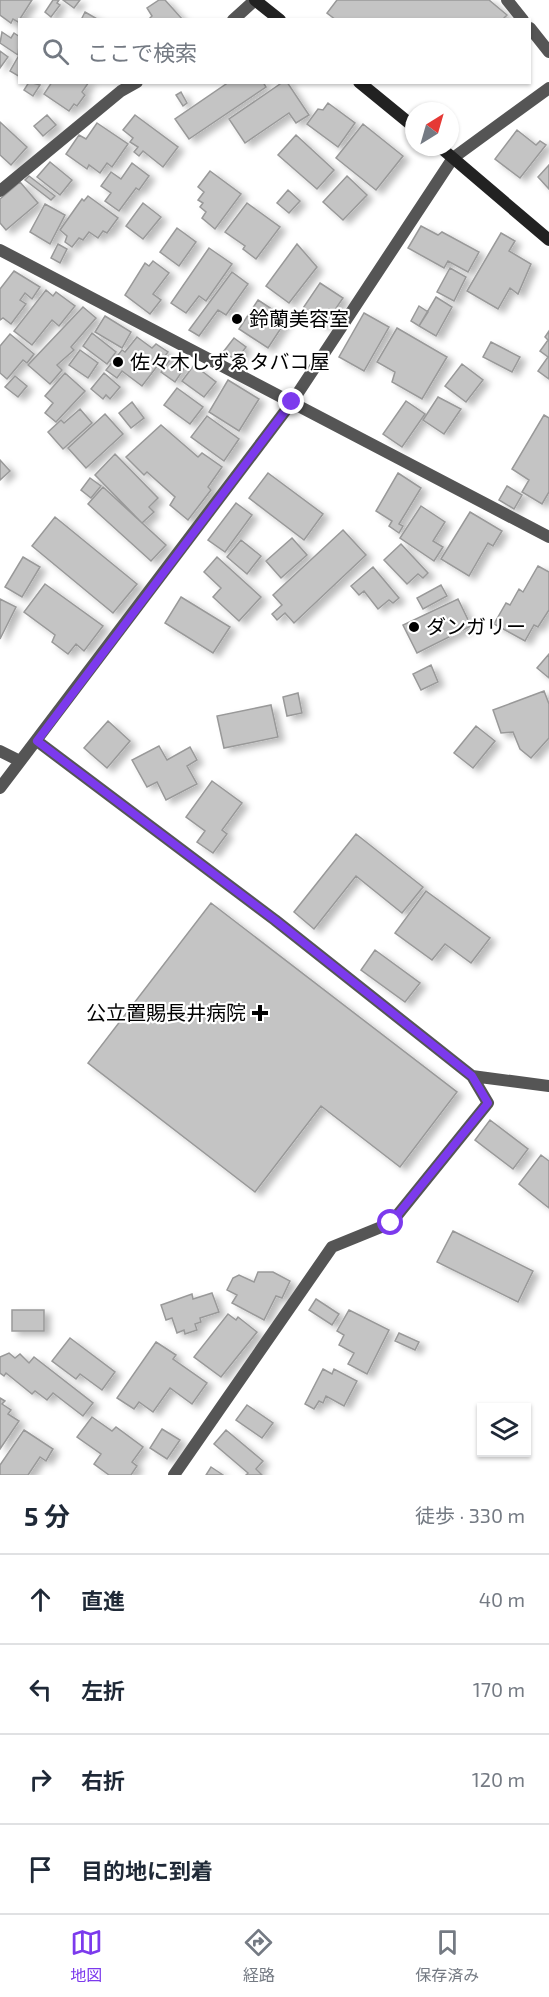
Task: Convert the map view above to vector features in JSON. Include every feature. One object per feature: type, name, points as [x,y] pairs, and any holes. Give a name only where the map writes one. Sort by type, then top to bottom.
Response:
[{"type":"main road","points":[[255,0],[278,18]]},
{"type":"main road","points":[[361,84],[405,120]]},
{"type":"main road","points":[[451,156],[549,240]]},
{"type":"street","points":[[235,18],[255,0]]},
{"type":"street","points":[[507,0],[521,18]]},
{"type":"street","points":[[531,29],[549,52]]},
{"type":"street","points":[[0,191],[103,105],[134,84]]},
{"type":"street","points":[[0,788],[292,402],[453,158],[549,88]]},
{"type":"street","points":[[0,250],[549,537]]},
{"type":"street","points":[[37,741],[275,920],[472,1076],[488,1103],[391,1223],[332,1247],[174,1475]]},
{"type":"street","points":[[0,751],[20,761]]},
{"type":"street","points":[[472,1076],[549,1086]]},
{"type":"building","points":[[0,0],[32,0],[21,18],[18,18],[18,22],[13,19],[11,23],[0,15]]},
{"type":"building","points":[[53,0],[59,0],[57,3],[60,5],[51,17],[45,12]]},
{"type":"building","points":[[63,0],[80,0],[74,8]]},
{"type":"building","points":[[159,0],[165,0],[181,18],[150,18],[152,16],[147,8]]},
{"type":"building","points":[[337,0],[489,0],[507,15],[504,18],[333,18],[327,13]]},
{"type":"building","points":[[85,12],[96,18],[82,18]]},
{"type":"building","points":[[2,32],[11,38],[14,33],[18,36],[18,55],[0,43]]},
{"type":"building","points":[[0,51],[8,57],[0,68]]},
{"type":"building","points":[[18,57],[18,76],[10,71]]},
{"type":"building","points":[[28,84],[40,85],[33,96],[24,90]]},
{"type":"building","points":[[51,84],[88,84],[82,92],[85,95],[77,106],[74,104],[69,111],[44,94]]},
{"type":"building","points":[[226,84],[264,84],[266,87],[189,139],[175,119]]},
{"type":"building","points":[[280,84],[288,84],[309,115],[296,123],[289,113],[245,143],[229,119]]},
{"type":"building","points":[[181,92],[187,103],[183,106],[176,95]]},
{"type":"building","points":[[328,103],[355,123],[338,147],[307,124],[318,109],[323,110]]},
{"type":"building","points":[[47,115],[56,125],[43,136],[34,126]]},
{"type":"building","points":[[135,115],[178,147],[163,167],[143,151],[139,156],[134,152],[138,147],[130,142],[133,138],[123,130]]},
{"type":"building","points":[[0,122],[27,147],[11,165],[0,155]]},
{"type":"building","points":[[97,123],[128,144],[112,167],[107,163],[100,173],[89,165],[87,169],[66,154],[79,135],[86,139]]},
{"type":"building","points":[[363,124],[403,156],[376,190],[336,158]]},
{"type":"building","points":[[517,130],[536,145],[540,141],[546,145],[520,178],[495,159]]},
{"type":"building","points":[[296,135],[334,170],[317,189],[278,155]]},
{"type":"building","points":[[50,162],[72,180],[60,195],[37,177]]},
{"type":"building","points":[[132,163],[149,176],[139,190],[136,188],[119,211],[105,201],[111,193],[101,186],[111,172],[121,179]]},
{"type":"building","points":[[549,165],[549,189],[538,177]]},
{"type":"building","points":[[210,171],[241,194],[215,229],[202,218],[206,212],[200,207],[203,203],[198,200],[204,192],[198,187]]},
{"type":"building","points":[[29,176],[55,196],[51,200],[25,180]]},
{"type":"building","points":[[347,176],[367,195],[343,220],[323,202]]},
{"type":"building","points":[[20,182],[38,203],[6,230],[0,223],[0,199]]},
{"type":"building","points":[[288,190],[300,201],[289,213],[277,203]]},
{"type":"building","points":[[88,196],[118,218],[107,233],[103,231],[98,238],[89,232],[83,240],[79,238],[72,247],[65,242],[67,236],[60,230],[82,199],[84,201]]},
{"type":"building","points":[[143,203],[161,217],[143,239],[126,226]]},
{"type":"building","points":[[247,203],[280,227],[256,259],[243,249],[245,246],[225,232]]},
{"type":"building","points":[[45,204],[65,215],[50,244],[30,232]]},
{"type":"building","points":[[421,226],[438,235],[442,232],[479,252],[468,272],[448,261],[444,268],[408,248]]},
{"type":"building","points":[[177,228],[196,242],[179,266],[160,252]]},
{"type":"building","points":[[501,233],[515,241],[509,251],[531,264],[518,294],[510,288],[498,309],[467,291]]},
{"type":"building","points":[[58,244],[67,249],[60,263],[51,258]]},
{"type":"building","points":[[297,244],[317,267],[289,303],[266,286]]},
{"type":"building","points":[[209,248],[232,264],[206,301],[199,296],[186,313],[171,303]]},
{"type":"building","points":[[153,261],[169,273],[153,294],[161,300],[150,314],[125,295],[145,263],[149,266]]},
{"type":"building","points":[[450,268],[466,277],[454,301],[437,292]]},
{"type":"building","points":[[14,271],[40,287],[32,299],[25,293],[20,300],[26,304],[11,324],[3,318],[0,320],[0,289]]},
{"type":"building","points":[[232,272],[248,284],[226,315],[218,310],[199,336],[189,330]]},
{"type":"building","points":[[320,283],[343,298],[324,326],[311,317],[309,322],[299,314]]},
{"type":"building","points":[[46,290],[53,296],[56,292],[75,306],[59,326],[52,320],[32,345],[14,331]]},
{"type":"building","points":[[436,297],[452,307],[436,336],[419,326]]},
{"type":"building","points":[[258,300],[287,319],[268,348],[239,329]]},
{"type":"building","points":[[419,306],[428,312],[419,326],[411,321]]},
{"type":"building","points":[[83,307],[96,318],[71,347],[74,350],[57,365],[62,370],[50,384],[28,365]]},
{"type":"building","points":[[364,313],[389,327],[364,371],[339,357]]},
{"type":"building","points":[[105,316],[131,332],[122,348],[95,332]]},
{"type":"building","points":[[397,328],[447,357],[422,399],[392,382],[395,372],[377,362]]},
{"type":"building","points":[[549,331],[549,379],[538,371],[548,357],[540,351],[548,340],[545,337]]},
{"type":"building","points":[[92,333],[116,352],[107,364],[83,346]]},
{"type":"building","points":[[10,334],[34,354],[27,363],[23,360],[7,379],[0,373],[0,346]]},
{"type":"building","points":[[137,337],[152,348],[156,344],[168,352],[142,386],[122,371],[117,378],[106,370],[122,350],[125,352]]},
{"type":"building","points":[[234,338],[246,347],[236,361],[224,351]]},
{"type":"building","points":[[491,342],[520,357],[512,372],[483,357]]},
{"type":"building","points":[[80,350],[98,363],[88,378],[69,365]]},
{"type":"building","points":[[172,357],[185,367],[175,382],[161,372]]},
{"type":"building","points":[[462,364],[483,380],[466,402],[445,386]]},
{"type":"building","points":[[194,365],[216,382],[204,397],[182,381]]},
{"type":"building","points":[[65,373],[85,391],[56,422],[45,413],[53,403],[45,396]]},
{"type":"building","points":[[104,373],[120,387],[110,399],[106,395],[103,399],[91,389]]},
{"type":"building","points":[[15,376],[27,386],[18,397],[5,387]]},
{"type":"building","points":[[228,380],[259,399],[239,431],[209,412]]},
{"type":"building","points":[[177,388],[203,407],[190,424],[164,405]]},
{"type":"building","points":[[438,397],[461,409],[444,434],[423,420]]},
{"type":"building","points":[[406,401],[425,414],[402,447],[383,434]]},
{"type":"building","points":[[132,402],[144,418],[131,428],[119,413]]},
{"type":"building","points":[[80,409],[92,423],[63,449],[48,432],[61,420],[64,423]]},
{"type":"building","points":[[105,414],[123,434],[86,468],[68,448]]},
{"type":"building","points":[[544,415],[549,418],[549,492],[542,504],[522,492],[529,480],[512,469]]},
{"type":"building","points":[[207,416],[239,439],[224,461],[191,437]]},
{"type":"building","points":[[161,425],[198,457],[202,453],[222,467],[208,487],[211,490],[188,520],[170,505],[175,497],[147,472],[144,475],[126,457]]},
{"type":"building","points":[[115,454],[158,498],[149,507],[154,512],[142,523],[95,475]]},
{"type":"building","points":[[0,460],[10,471],[0,480]]},
{"type":"building","points":[[268,473],[323,514],[304,540],[249,498]]},
{"type":"building","points":[[398,473],[421,488],[399,524],[403,526],[399,533],[389,526],[392,521],[376,511]]},
{"type":"building","points":[[90,478],[101,486],[91,498],[81,490]]},
{"type":"building","points":[[507,486],[522,495],[514,509],[499,500]]},
{"type":"building","points":[[103,487],[166,545],[151,561],[88,504]]},
{"type":"building","points":[[236,503],[252,515],[225,552],[208,540]]},
{"type":"building","points":[[421,506],[445,522],[433,541],[443,547],[434,561],[400,538]]},
{"type":"building","points":[[470,512],[502,531],[493,546],[488,543],[469,576],[441,559]]},
{"type":"building","points":[[55,517],[137,584],[113,613],[32,546]]},
{"type":"building","points":[[343,530],[366,555],[294,623],[285,613],[277,620],[272,614],[282,605],[273,595]]},
{"type":"building","points":[[292,538],[307,555],[281,578],[266,561]]},
{"type":"building","points":[[241,540],[261,556],[247,574],[227,557]]},
{"type":"building","points":[[401,544],[428,573],[423,578],[418,574],[407,584],[384,560]]},
{"type":"building","points":[[23,557],[40,567],[22,597],[5,587]]},
{"type":"building","points":[[217,557],[261,597],[239,621],[213,597],[221,588],[204,572]]},
{"type":"building","points":[[538,566],[549,572],[549,610],[538,627],[534,625],[525,641],[494,624],[506,603],[510,605],[519,589],[523,592]]},
{"type":"building","points":[[373,567],[399,598],[393,603],[389,600],[378,609],[364,591],[359,595],[351,586]]},
{"type":"building","points":[[45,584],[103,626],[84,651],[76,644],[68,654],[52,642],[55,635],[24,612]]},
{"type":"building","points":[[441,585],[447,596],[423,609],[417,598]]},
{"type":"building","points":[[181,597],[230,627],[213,653],[165,623]]},
{"type":"building","points":[[0,599],[16,607],[0,639]]},
{"type":"building","points":[[458,599],[471,626],[417,653],[403,625]]},
{"type":"building","points":[[549,654],[549,678],[537,668]]},
{"type":"building","points":[[431,665],[438,682],[421,690],[413,674]]},
{"type":"building","points":[[544,691],[549,704],[549,738],[531,758],[520,749],[513,732],[501,733],[493,710]]},
{"type":"building","points":[[298,693],[302,713],[287,716],[283,697]]},
{"type":"building","points":[[271,705],[278,737],[224,748],[217,716]]},
{"type":"building","points":[[108,721],[130,741],[107,768],[84,748]]},
{"type":"building","points":[[476,726],[495,741],[473,768],[454,753]]},
{"type":"building","points":[[159,746],[167,760],[190,747],[197,760],[187,766],[197,784],[166,800],[157,782],[147,787],[132,760]]},
{"type":"building","points":[[212,781],[242,803],[222,830],[227,834],[213,853],[197,842],[205,831],[186,817]]},
{"type":"building","points":[[356,834],[423,887],[402,913],[356,876],[314,929],[294,912]]},
{"type":"building","points":[[426,891],[490,938],[471,963],[445,944],[432,960],[395,933]]},
{"type":"building","points":[[211,903],[457,1092],[400,1167],[321,1106],[255,1192],[88,1063]]},
{"type":"building","points":[[375,950],[420,983],[405,1002],[361,970]]},
{"type":"building","points":[[490,1120],[528,1149],[513,1169],[475,1140]]},
{"type":"building","points":[[541,1155],[549,1161],[549,1208],[519,1184]]},
{"type":"building","points":[[453,1231],[533,1271],[518,1302],[437,1262]]},
{"type":"building","points":[[258,1272],[273,1272],[290,1281],[282,1298],[276,1296],[264,1320],[232,1303],[237,1295],[227,1290],[233,1278],[239,1275],[254,1282]]},
{"type":"building","points":[[212,1293],[219,1312],[200,1318],[201,1322],[195,1324],[197,1330],[185,1334],[184,1330],[177,1333],[172,1318],[166,1320],[161,1305],[192,1294],[193,1299]]},
{"type":"building","points":[[316,1299],[339,1314],[332,1325],[309,1310]]},
{"type":"building","points":[[12,1310],[44,1310],[44,1331],[12,1331]]},
{"type":"building","points":[[349,1310],[389,1330],[367,1374],[348,1364],[354,1353],[339,1345],[344,1335],[337,1331]]},
{"type":"building","points":[[228,1314],[236,1320],[238,1317],[257,1332],[221,1377],[194,1357]]},
{"type":"building","points":[[399,1333],[419,1342],[415,1350],[395,1341]]},
{"type":"building","points":[[70,1338],[115,1372],[102,1390],[80,1374],[76,1379],[52,1361]]},
{"type":"building","points":[[156,1342],[176,1355],[173,1359],[207,1383],[192,1404],[170,1388],[153,1412],[139,1402],[134,1409],[117,1398]]},
{"type":"building","points":[[9,1353],[15,1358],[20,1354],[29,1363],[34,1357],[93,1403],[83,1416],[53,1393],[47,1400],[35,1391],[32,1394],[6,1373],[4,1376],[0,1373],[0,1357]]},
{"type":"building","points":[[323,1369],[332,1374],[334,1369],[357,1381],[344,1406],[326,1396],[323,1403],[319,1401],[314,1409],[305,1404]]},
{"type":"building","points":[[0,1398],[5,1401],[2,1404],[11,1410],[8,1414],[19,1421],[0,1449]]},
{"type":"building","points":[[247,1405],[273,1423],[262,1438],[236,1420]]},
{"type":"building","points":[[92,1417],[112,1431],[116,1427],[143,1447],[132,1462],[137,1466],[131,1475],[109,1475],[94,1464],[101,1454],[77,1437]]},
{"type":"building","points":[[162,1429],[180,1440],[167,1459],[150,1448]]},
{"type":"building","points":[[24,1430],[53,1449],[46,1461],[40,1457],[28,1475],[0,1475],[0,1465]]},
{"type":"building","points":[[226,1430],[263,1461],[256,1469],[262,1475],[246,1475],[248,1473],[214,1444]]},
{"type":"building","points":[[211,1467],[223,1475],[206,1475]]},
{"type":"place","name":"鈴蘭美容室","points":[[237,319]]},
{"type":"place","name":"佐々木しずゑタバコ屋","points":[[118,362]]},
{"type":"place","name":"ダンガリー","points":[[414,627]]},
{"type":"place","name":"公立置賜長井病院","points":[[260,1013]]},
{"type":"route","points":[[292,402],[37,741],[275,920],[472,1076],[488,1103],[391,1223]]}]
